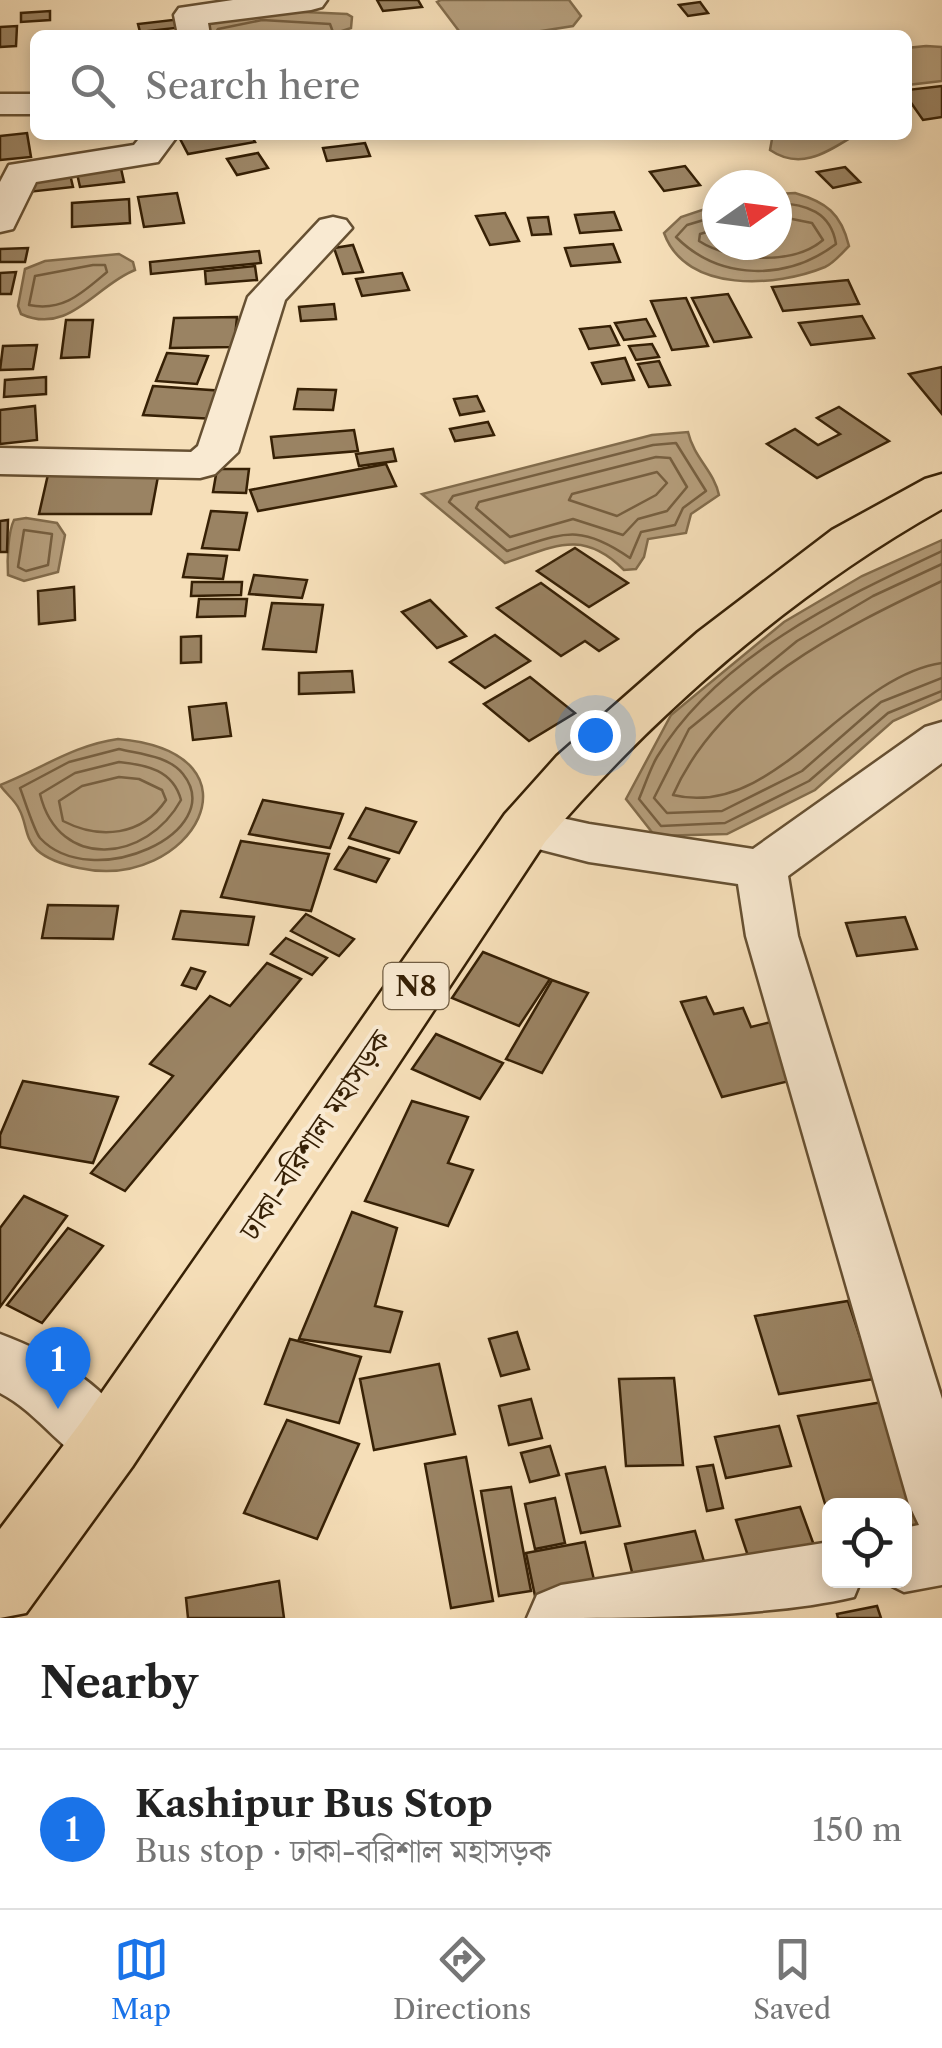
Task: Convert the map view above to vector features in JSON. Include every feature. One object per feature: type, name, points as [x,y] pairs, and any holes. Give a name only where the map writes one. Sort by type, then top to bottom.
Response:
[{"type":"highway","name":"ঢাকা-বরিশাল মহাসড়ক","points":[[0,1588],[107,1444],[525,828],[576,770],[716,644],[849,541],[942,489]]},
{"type":"street","points":[[193,30],[190,16],[311,0]]},
{"type":"street","points":[[0,104],[30,104]]},
{"type":"street","points":[[78,140],[108,159]]},
{"type":"street","points":[[0,221],[22,173],[145,154],[156,140]]},
{"type":"street","points":[[0,461],[200,465],[216,452],[267,297],[333,228]]},
{"type":"street","points":[[525,828],[589,843],[761,869],[942,738]]},
{"type":"street","points":[[761,869],[772,936],[942,1504]]},
{"type":"street","points":[[0,1362],[46,1385],[107,1444]]},
{"type":"street","points":[[912,1559],[942,1553]]},
{"type":"street","points":[[562,1618],[822,1575]]},
{"type":"water","points":[[569,0],[581,16],[573,26],[548,30],[458,30],[437,2]]},
{"type":"water","points":[[261,10],[352,17],[351,28],[345,30],[206,30],[209,21]]},
{"type":"water","points":[[912,47],[942,47],[942,81],[912,84]]},
{"type":"water","points":[[772,140],[846,140],[803,159],[770,150]]},
{"type":"water","points":[[792,193],[831,210],[842,225],[849,246],[828,265],[805,274],[759,281],[712,276],[675,253],[664,233],[681,217],[702,210],[702,260],[792,260]]},
{"type":"water","points":[[119,254],[133,262],[135,270],[68,314],[38,319],[21,314],[18,306],[25,269],[45,261]]},
{"type":"water","points":[[688,432],[719,495],[691,514],[686,533],[648,539],[636,569],[624,570],[609,557],[581,545],[553,547],[505,563],[422,494],[652,435]]},
{"type":"water","points":[[14,520],[57,523],[65,535],[58,572],[24,581],[8,575],[8,554]]},
{"type":"water","points":[[942,540],[942,699],[893,721],[815,790],[727,834],[655,836],[626,799],[671,715],[784,622],[862,576]]},
{"type":"water","points":[[118,739],[165,750],[193,769],[203,793],[198,818],[181,842],[154,860],[119,870],[79,868],[41,854],[30,840],[22,814],[0,785],[72,752]]},
{"type":"building","points":[[377,0],[418,0],[422,7],[383,11]]},
{"type":"building","points":[[700,2],[708,13],[688,16],[679,5]]},
{"type":"building","points":[[50,11],[50,20],[21,22],[21,13]]},
{"type":"building","points":[[181,19],[184,27],[140,30],[138,24]]},
{"type":"building","points":[[17,26],[16,46],[0,47],[0,27]]},
{"type":"building","points":[[942,86],[942,117],[923,120],[912,104],[912,89]]},
{"type":"building","points":[[27,133],[31,157],[0,160],[0,136]]},
{"type":"building","points":[[181,140],[255,142],[188,154]]},
{"type":"building","points":[[365,143],[370,156],[327,161],[323,148]]},
{"type":"building","points":[[258,153],[268,168],[237,175],[227,159]]},
{"type":"building","points":[[120,164],[124,182],[80,187],[76,169]]},
{"type":"building","points":[[685,166],[700,185],[664,191],[650,172]]},
{"type":"building","points":[[845,167],[860,182],[833,188],[817,172]]},
{"type":"building","points":[[69,170],[73,187],[28,192],[25,176]]},
{"type":"building","points":[[177,193],[184,223],[144,227],[138,197]]},
{"type":"building","points":[[129,199],[130,223],[72,227],[72,203]]},
{"type":"building","points":[[614,212],[621,230],[580,233],[575,215]]},
{"type":"building","points":[[505,213],[519,241],[490,245],[476,216]]},
{"type":"building","points":[[548,217],[551,234],[532,235],[528,218]]},
{"type":"building","points":[[613,244],[620,262],[571,266],[565,248]]},
{"type":"building","points":[[353,245],[363,272],[343,274],[334,248]]},
{"type":"building","points":[[28,248],[25,262],[0,262],[0,249]]},
{"type":"building","points":[[259,251],[261,263],[151,274],[150,262]]},
{"type":"building","points":[[255,266],[257,280],[206,284],[205,271]]},
{"type":"building","points":[[16,272],[11,294],[0,294],[0,273]]},
{"type":"building","points":[[402,273],[409,290],[362,296],[356,279]]},
{"type":"building","points":[[848,280],[859,304],[783,311],[772,287]]},
{"type":"building","points":[[728,294],[751,337],[714,342],[692,298]]},
{"type":"building","points":[[686,298],[708,346],[672,350],[651,301]]},
{"type":"building","points":[[334,304],[336,319],[301,321],[299,307]]},
{"type":"building","points":[[862,316],[874,338],[811,345],[799,323]]},
{"type":"building","points":[[237,317],[234,347],[170,348],[174,318]]},
{"type":"building","points":[[646,319],[655,336],[624,340],[615,323]]},
{"type":"building","points":[[66,320],[93,320],[89,357],[61,358]]},
{"type":"building","points":[[610,326],[619,345],[589,349],[580,329]]},
{"type":"building","points":[[652,344],[659,357],[636,360],[629,346]]},
{"type":"building","points":[[37,345],[33,369],[0,370],[3,346]]},
{"type":"building","points":[[167,353],[208,356],[197,384],[156,381]]},
{"type":"building","points":[[625,358],[634,380],[602,384],[592,363]]},
{"type":"building","points":[[659,361],[670,385],[649,387],[638,364]]},
{"type":"building","points":[[942,367],[942,414],[909,374]]},
{"type":"building","points":[[46,377],[46,394],[4,397],[5,380]]},
{"type":"building","points":[[153,386],[224,391],[215,419],[143,415]]},
{"type":"building","points":[[298,389],[336,390],[333,410],[294,409]]},
{"type":"building","points":[[477,396],[484,411],[460,415],[454,399]]},
{"type":"building","points":[[35,406],[37,440],[0,444],[0,410]]},
{"type":"building","points":[[839,407],[889,441],[817,478],[767,444],[795,429],[818,445],[840,434],[817,418]]},
{"type":"building","points":[[488,422],[494,435],[455,441],[450,429]]},
{"type":"building","points":[[354,430],[358,451],[274,458],[271,437]]},
{"type":"building","points":[[393,449],[396,461],[359,466],[356,454]]},
{"type":"building","points":[[386,464],[396,486],[258,511],[250,490]]},
{"type":"building","points":[[217,469],[249,469],[246,493],[213,492]]},
{"type":"building","points":[[49,470],[159,471],[151,514],[39,514]]},
{"type":"building","points":[[211,511],[247,513],[239,550],[202,548]]},
{"type":"building","points":[[8,520],[7,552],[0,552],[0,521]]},
{"type":"building","points":[[575,548],[628,583],[589,607],[537,571]]},
{"type":"building","points":[[188,554],[227,556],[223,579],[183,577]]},
{"type":"building","points":[[254,575],[307,580],[302,598],[249,594]]},
{"type":"building","points":[[192,582],[242,582],[241,595],[191,596]]},
{"type":"building","points":[[541,583],[618,639],[599,651],[585,641],[561,656],[497,608]]},
{"type":"building","points":[[74,587],[75,620],[39,624],[38,591]]},
{"type":"building","points":[[199,599],[247,599],[245,616],[197,617]]},
{"type":"building","points":[[430,600],[466,636],[437,648],[402,612]]},
{"type":"building","points":[[272,603],[323,605],[316,652],[263,649]]},
{"type":"building","points":[[495,635],[530,661],[485,688],[450,662]]},
{"type":"building","points":[[201,636],[201,662],[181,663],[181,637]]},
{"type":"building","points":[[352,671],[354,692],[299,694],[299,673]]},
{"type":"building","points":[[530,677],[575,713],[529,741],[484,704]]},
{"type":"building","points":[[226,703],[231,736],[193,740],[189,707]]},
{"type":"building","points":[[263,800],[343,814],[330,848],[249,834]]},
{"type":"building","points":[[366,808],[416,822],[399,853],[349,838]]},
{"type":"building","points":[[241,841],[329,854],[311,911],[221,897]]},
{"type":"building","points":[[349,847],[389,859],[376,882],[335,869]]},
{"type":"building","points":[[48,905],[118,906],[113,939],[42,938]]},
{"type":"building","points":[[181,911],[254,917],[248,945],[173,939]]},
{"type":"building","points":[[306,914],[354,939],[339,956],[291,931]]},
{"type":"building","points":[[905,917],[917,949],[857,956],[846,923]]},
{"type":"building","points":[[286,938],[327,958],[312,975],[271,954]]},
{"type":"building","points":[[483,952],[550,979],[519,1026],[452,998]]},
{"type":"building","points":[[267,963],[301,979],[125,1191],[91,1173],[173,1076],[150,1064],[210,996],[230,1006]]},
{"type":"building","points":[[191,968],[205,972],[196,989],[182,985]]},
{"type":"building","points":[[552,980],[588,993],[542,1073],[506,1059]]},
{"type":"building","points":[[706,997],[714,1014],[743,1008],[751,1027],[771,1022],[798,1079],[722,1097],[681,1002]]},
{"type":"building","points":[[436,1034],[503,1063],[480,1099],[412,1069]]},
{"type":"building","points":[[23,1081],[118,1097],[93,1163],[0,1147],[0,1135]]},
{"type":"building","points":[[412,1101],[468,1117],[448,1163],[473,1170],[448,1226],[365,1201]]},
{"type":"building","points":[[24,1196],[67,1216],[0,1307],[0,1228]]},
{"type":"building","points":[[352,1212],[397,1228],[375,1306],[402,1312],[390,1352],[299,1339]]},
{"type":"building","points":[[68,1228],[103,1246],[42,1323],[7,1305]]},
{"type":"building","points":[[848,1301],[874,1379],[779,1394],[755,1316]]},
{"type":"building","points":[[517,1332],[529,1369],[501,1376],[489,1339]]},
{"type":"building","points":[[290,1339],[361,1357],[339,1423],[265,1404]]},
{"type":"building","points":[[439,1364],[455,1434],[374,1450],[360,1379]]},
{"type":"building","points":[[674,1378],[683,1465],[626,1466],[619,1379]]},
{"type":"building","points":[[531,1399],[542,1438],[509,1445],[499,1406]]},
{"type":"building","points":[[883,1402],[927,1532],[912,1535],[912,1498],[823,1498],[798,1416]]},
{"type":"building","points":[[287,1420],[359,1444],[317,1539],[244,1513]]},
{"type":"building","points":[[779,1426],[791,1466],[726,1478],[715,1437]]},
{"type":"building","points":[[550,1446],[559,1475],[530,1482],[521,1453]]},
{"type":"building","points":[[466,1457],[493,1601],[451,1608],[425,1464]]},
{"type":"building","points":[[713,1465],[723,1508],[707,1511],[697,1467]]},
{"type":"building","points":[[605,1467],[620,1526],[581,1533],[566,1474]]},
{"type":"building","points":[[511,1487],[531,1591],[499,1596],[481,1491]]},
{"type":"building","points":[[555,1498],[565,1543],[535,1549],[525,1504]]},
{"type":"building","points":[[800,1507],[819,1559],[754,1574],[736,1520]]},
{"type":"building","points":[[695,1531],[708,1575],[636,1588],[625,1544]]},
{"type":"building","points":[[585,1542],[595,1584],[535,1596],[526,1553]]},
{"type":"building","points":[[279,1581],[284,1618],[188,1618],[186,1598]]},
{"type":"building","points":[[877,1606],[881,1618],[838,1618],[837,1614]]},
{"type":"place","name":"Kashipur Bus Stop","points":[[58,1409]]}]
